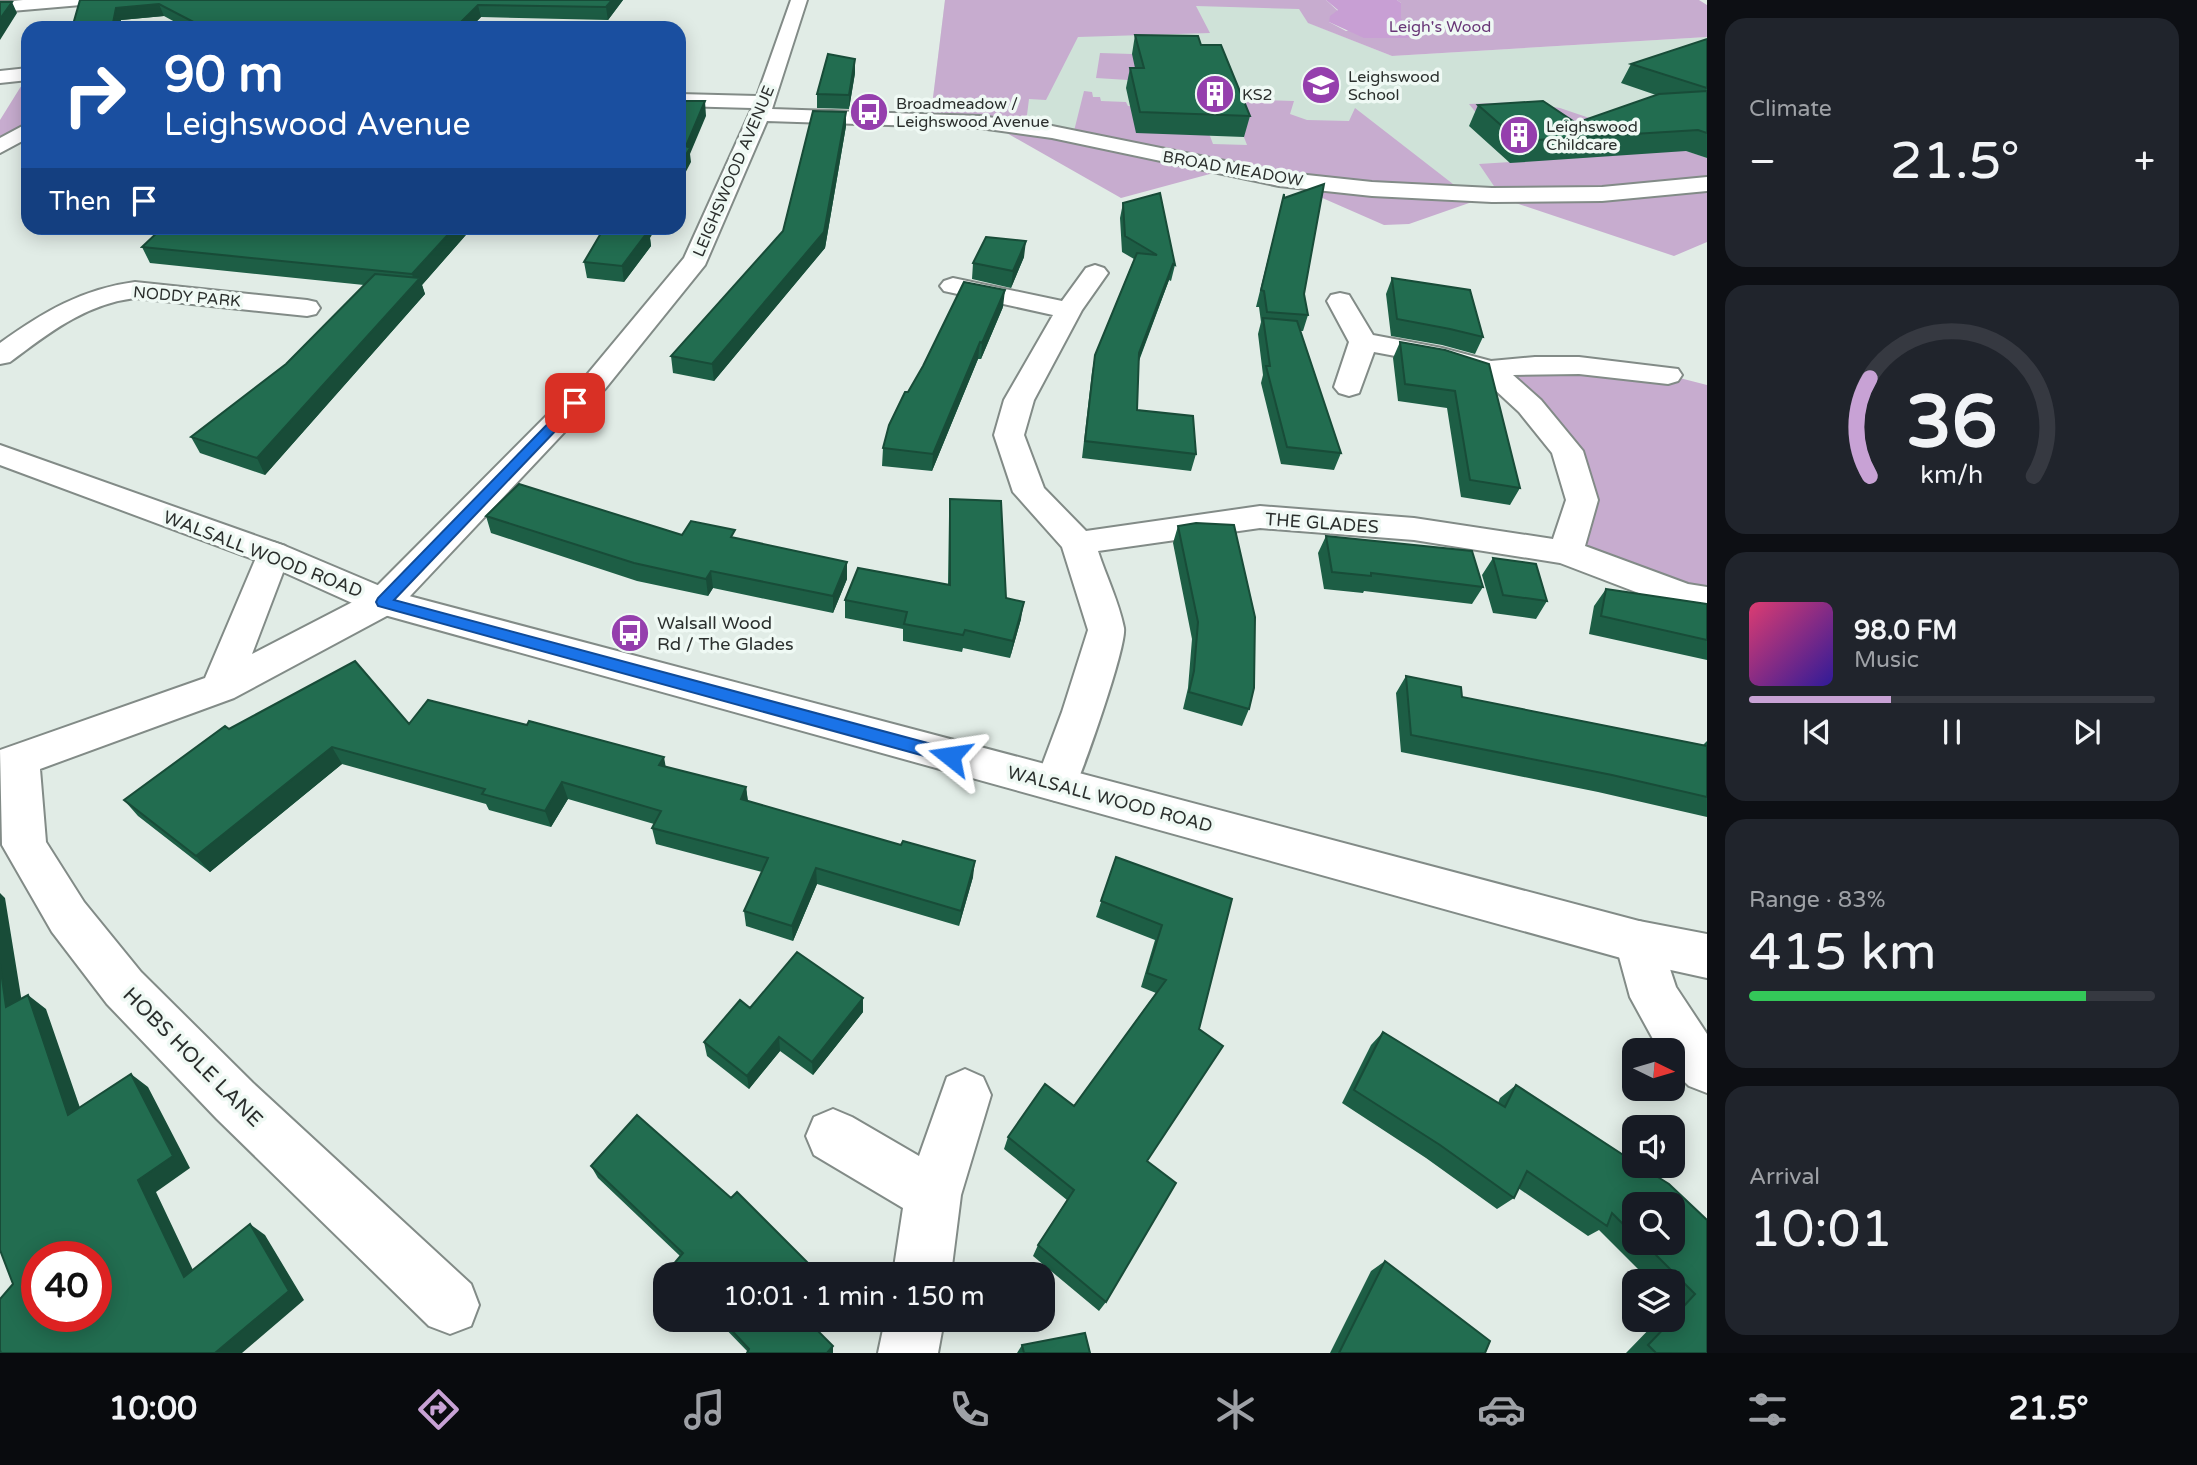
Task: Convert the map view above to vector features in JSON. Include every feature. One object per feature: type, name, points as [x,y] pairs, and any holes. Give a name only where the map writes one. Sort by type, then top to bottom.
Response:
[{"type":"street","points":[[0,7],[53,6],[81,0]]},
{"type":"street","name":"LEIGHSWOOD AVENUE","points":[[383,602],[594,383],[696,260],[763,109],[799,0]]},
{"type":"street","points":[[0,77],[21,75]]},
{"type":"street","name":"BROAD MEADOW","points":[[686,101],[763,109],[980,122],[1052,132],[1279,179],[1372,189],[1492,195],[1602,194],[1707,184]]},
{"type":"street","points":[[0,147],[21,134]]},
{"type":"street","points":[[1056,784],[1082,712],[1106,630],[1078,543],[1029,492],[1009,435],[1019,400],[1069,310],[1095,273]]},
{"type":"street","points":[[953,286],[1069,310]]},
{"type":"street","name":"NODDY PARK","points":[[0,356],[65,310],[95,296],[119,291],[135,290],[307,308]]},
{"type":"street","points":[[1340,301],[1363,342],[1349,387]]},
{"type":"street","points":[[1363,342],[1442,356],[1490,370],[1530,405],[1567,451],[1583,500],[1566,552]]},
{"type":"street","points":[[1490,370],[1519,365],[1563,363],[1668,375]]},
{"type":"street","name":"WALSALL WOOD ROAD","points":[[0,454],[273,554],[383,602],[1639,942],[1707,956]]},
{"type":"street","name":"THE GLADES","points":[[1078,543],[1260,517],[1414,529],[1566,552],[1683,596],[1707,600]]},
{"type":"street","points":[[220,688],[273,554]]},
{"type":"street","name":"HOBS HOLE LANE","points":[[383,602],[220,688],[9,763],[24,845],[68,917],[124,988],[235,1101],[450,1305]]},
{"type":"street","points":[[1639,942],[1654,997],[1690,1053],[1707,1068]]},
{"type":"street","points":[[924,1262],[933,1195],[965,1095]]},
{"type":"street","points":[[833,1136],[933,1195]]},
{"type":"street","points":[[908,1353],[912,1332]]},
{"type":"shaded area","name":"Leighswood School","points":[[945,0],[1293,0],[1309,23],[1392,56],[1707,37],[1707,177],[1462,191],[976,118],[931,114]]},
{"type":"shaded area","points":[[1326,0],[1397,0],[1401,3],[1401,18],[1411,35],[1408,38],[1364,38],[1329,22],[1330,16],[1338,10]]},
{"type":"green space","name":"Leigh's Wood","points":[[945,0],[1326,0],[1338,11],[1329,22],[1346,31],[1401,18],[1401,3],[1397,0],[1699,0],[1707,5],[1707,37],[1392,56],[1308,23],[1299,9],[1196,6],[1210,33],[1078,37],[1046,100],[1029,99],[1026,123],[931,114]]},
{"type":"green space","points":[[1100,53],[1132,54],[1160,82],[1096,78]]},
{"type":"green space","points":[[21,86],[21,134],[0,147],[0,120]]},
{"type":"green space","points":[[1084,91],[1092,92],[1093,97],[1100,97],[1101,101],[1126,102],[1128,106],[1174,108],[1210,136],[1213,144],[1247,145],[1237,119],[1222,99],[1294,101],[1290,114],[1307,120],[1349,121],[1355,108],[1462,191],[1282,175],[1074,131]]},
{"type":"green space","points":[[1519,102],[1560,108],[1707,158],[1707,177],[1593,189],[1498,192],[1479,164],[1585,157],[1486,125],[1469,104]]},
{"type":"green space","points":[[998,128],[1047,134],[1221,171],[1121,198]]},
{"type":"green space","points":[[1279,179],[1492,195],[1409,224],[1384,225]]},
{"type":"green space","points":[[1707,184],[1707,242],[1674,256],[1492,195]]},
{"type":"green space","points":[[1490,370],[1668,375],[1707,385],[1707,600],[1566,552],[1567,451]]},
{"type":"building","points":[[80,0],[612,0],[606,7],[478,5],[462,21],[192,21],[159,4],[116,8],[113,21],[74,21]]},
{"type":"building","points":[[0,2],[12,2],[0,19]]},
{"type":"building","points":[[1135,35],[1198,36],[1201,45],[1221,45],[1250,116],[1140,112],[1130,68],[1144,68]]},
{"type":"building","points":[[1707,39],[1707,88],[1631,64]]},
{"type":"building","points":[[828,54],[855,59],[849,95],[817,94]]},
{"type":"building","points":[[1707,91],[1707,133],[1698,130],[1519,141],[1478,105],[1543,101],[1576,123],[1659,94]]},
{"type":"building","points":[[686,101],[705,101],[686,146]]},
{"type":"building","points":[[813,111],[846,112],[824,232],[712,364],[671,356],[783,231]]},
{"type":"building","points":[[1324,184],[1304,294],[1308,315],[1267,312],[1264,291],[1261,290],[1284,194],[1284,198]]},
{"type":"building","points":[[1160,193],[1175,265],[1173,264],[1139,353],[1137,410],[1193,416],[1196,454],[1085,441],[1095,355],[1137,253],[1157,255],[1125,236],[1123,203]]},
{"type":"building","points":[[155,235],[448,235],[412,274],[142,247]]},
{"type":"building","points":[[600,235],[645,235],[622,266],[584,262]]},
{"type":"building","points":[[986,237],[1026,241],[1013,271],[973,263]]},
{"type":"building","points":[[375,274],[420,278],[257,458],[191,437],[286,364]]},
{"type":"building","points":[[1392,278],[1470,290],[1483,337],[1397,319]]},
{"type":"building","points":[[964,282],[1005,290],[933,454],[883,448],[889,425],[905,392],[908,392],[923,366]]},
{"type":"building","points":[[1263,318],[1297,321],[1341,453],[1287,447],[1266,366],[1270,366]]},
{"type":"building","points":[[1400,342],[1445,350],[1489,364],[1520,488],[1470,480],[1455,391],[1405,384]]},
{"type":"building","points":[[519,484],[682,535],[691,521],[735,530],[731,537],[847,562],[833,596],[711,571],[706,579],[634,563],[486,516]]},
{"type":"building","points":[[950,499],[1001,501],[1006,598],[1024,602],[1013,641],[965,630],[963,635],[904,624],[907,612],[845,600],[858,568],[950,585]]},
{"type":"building","points":[[1196,523],[1234,525],[1255,617],[1254,688],[1249,709],[1189,692],[1194,671],[1198,622],[1178,526]]},
{"type":"building","points":[[1326,536],[1472,551],[1483,587],[1371,573],[1371,576],[1332,572]]},
{"type":"building","points":[[1493,558],[1536,564],[1547,601],[1503,595]]},
{"type":"building","points":[[1606,589],[1707,604],[1707,640],[1601,616]]},
{"type":"building","points":[[355,661],[409,724],[428,700],[527,725],[529,721],[664,757],[659,765],[746,787],[741,799],[901,845],[903,841],[975,861],[961,911],[816,868],[792,926],[744,911],[768,858],[652,828],[661,811],[562,782],[545,811],[482,794],[485,789],[332,747],[196,856],[124,800],[225,726],[229,729]]},
{"type":"building","points":[[1406,676],[1461,687],[1462,697],[1707,746],[1707,797],[1411,735]]},
{"type":"building","points":[[1116,857],[1232,899],[1199,1029],[1223,1046],[1147,1161],[1176,1183],[1106,1302],[1038,1245],[1074,1190],[1008,1137],[1045,1084],[1074,1106],[1166,980],[1147,973],[1162,925],[1101,901]]},
{"type":"building","points":[[797,952],[863,998],[812,1062],[779,1037],[747,1076],[704,1042],[740,1000],[750,1008]]},
{"type":"building","points":[[0,964],[6,1007],[28,995],[68,1115],[131,1074],[173,1156],[138,1180],[184,1277],[250,1224],[289,1291],[215,1353],[1,1353],[0,1299],[13,1284],[0,1250]]},
{"type":"building","points":[[1383,1032],[1505,1107],[1516,1085],[1622,1154],[1622,1178],[1659,1178],[1677,1192],[1622,1192],[1622,1223],[1612,1213],[1607,1226],[1527,1171],[1514,1198],[1440,1145],[1354,1090]]},
{"type":"building","points":[[637,1115],[731,1198],[737,1192],[807,1262],[675,1262],[683,1253],[591,1166]]},
{"type":"building","points":[[1685,1199],[1707,1220],[1707,1353],[1656,1353],[1648,1345],[1660,1332],[1685,1332],[1685,1305],[1695,1294],[1685,1284],[1685,1269],[1670,1269],[1656,1255],[1685,1255]]},
{"type":"building","points":[[1385,1261],[1490,1341],[1485,1353],[1339,1353]]},
{"type":"building","points":[[733,1332],[819,1332],[833,1346],[827,1353],[747,1353],[749,1349]]},
{"type":"building","points":[[1085,1333],[1090,1353],[1024,1353],[1022,1345]]},
{"type":"place","name":"Leighswood School","points":[[1321,85]]},
{"type":"place","name":"KS2","points":[[1215,94]]},
{"type":"place","name":"Broadmeadow / Leighswood Avenue","points":[[869,112]]},
{"type":"place","name":"Leighswood Childcare","points":[[1519,135]]},
{"type":"place","name":"Walsall Wood Rd / The Glades","points":[[630,633]]},
{"type":"route","points":[[575,403],[383,602],[950,756]]}]
